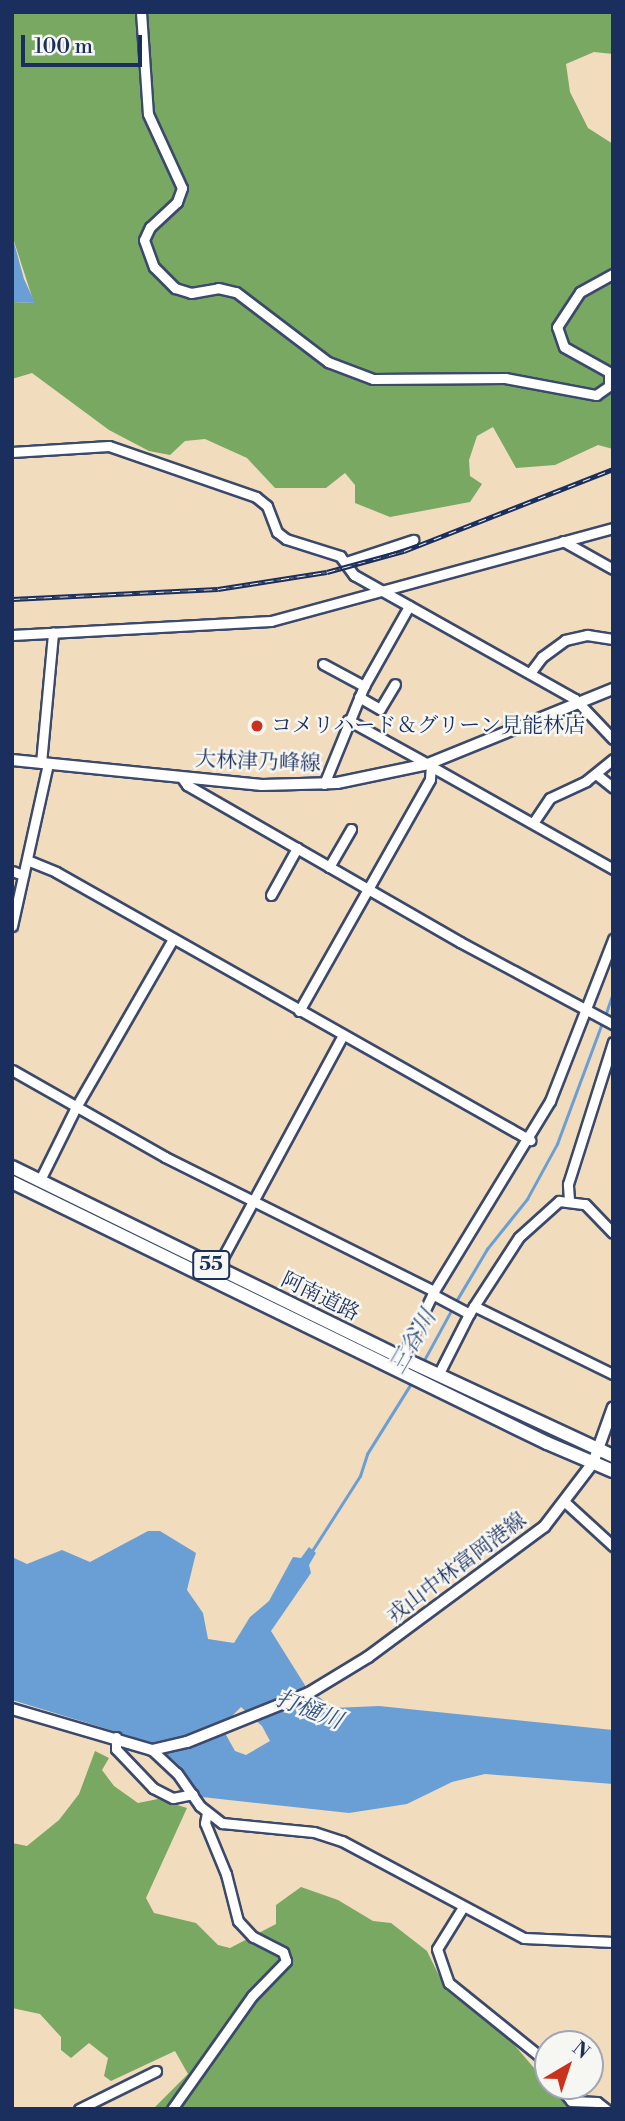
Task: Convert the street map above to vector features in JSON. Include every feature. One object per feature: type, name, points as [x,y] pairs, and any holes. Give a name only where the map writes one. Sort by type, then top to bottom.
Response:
[{"type":"highway","name":"阿南道路","points":[[12,1167],[217,1268],[613,1471]]},
{"type":"highway","name":"阿南道路","points":[[12,1182],[405,1364]]},
{"type":"highway","name":"阿南道路","points":[[433,1378],[613,1456]]},
{"type":"main road","name":"大林津乃峰線","points":[[12,760],[262,785],[324,784],[431,765],[613,689]]},
{"type":"main road","name":"戎山中林富岡港線","points":[[154,1750],[227,1727],[309,1693],[368,1657],[520,1547],[566,1503],[593,1463],[613,1407]]},
{"type":"main road","points":[[12,1709],[154,1750]]},
{"type":"street","points":[[141,12],[148,114],[182,188],[177,202],[150,227],[144,240],[154,267],[175,288],[191,293],[218,288],[236,292],[328,362],[373,379],[505,378],[596,395],[608,388],[609,372],[564,347],[557,327],[580,292],[613,274]]},
{"type":"street","points":[[12,452],[109,446],[138,453],[177,473],[211,479],[245,496],[256,497],[267,506],[276,532],[346,562],[354,575],[579,703],[613,739]]},
{"type":"street","points":[[12,635],[271,621],[613,527]]},
{"type":"street","points":[[346,562],[413,540]]},
{"type":"street","points":[[563,541],[613,569]]},
{"type":"street","points":[[324,784],[364,686],[409,606]]},
{"type":"street","points":[[12,926],[44,764],[53,633]]},
{"type":"street","points":[[530,673],[542,657],[565,640],[587,635],[613,639]]},
{"type":"street","points":[[323,664],[364,686]]},
{"type":"street","points":[[359,698],[380,709],[395,684]]},
{"type":"street","points":[[348,720],[613,869]]},
{"type":"street","points":[[533,823],[550,798],[596,774],[613,759]]},
{"type":"street","points":[[299,1011],[368,889],[431,765]]},
{"type":"street","points":[[596,774],[613,788]]},
{"type":"street","points":[[182,778],[187,785],[329,867],[612,1023]]},
{"type":"street","points":[[329,867],[351,829]]},
{"type":"street","points":[[271,895],[297,848]]},
{"type":"street","points":[[27,860],[56,872],[530,1140]]},
{"type":"street","points":[[12,871],[23,875]]},
{"type":"street","points":[[40,1180],[76,1107],[173,939]]},
{"type":"street","points":[[405,1364],[436,1295],[530,1140],[588,1010],[613,939]]},
{"type":"street","points":[[217,1268],[250,1199],[342,1035]]},
{"type":"street","points":[[569,1200],[568,1184],[613,1042]]},
{"type":"street","points":[[12,1070],[76,1107],[436,1295],[613,1374]]},
{"type":"street","points":[[433,1378],[468,1311],[519,1237],[559,1201],[569,1200],[585,1205],[613,1233]]},
{"type":"street","points":[[566,1503],[613,1546]]},
{"type":"street","points":[[116,1737],[116,1749],[153,1787],[173,1798],[193,1794]]},
{"type":"street","points":[[154,1750],[207,1813],[236,1826],[314,1832],[342,1841],[524,1938],[613,1942]]},
{"type":"street","points":[[172,2109],[252,1996],[286,1961],[283,1952],[253,1937],[238,1921],[226,1874],[205,1823],[207,1813]]},
{"type":"street","points":[[463,1907],[437,1949],[449,1983],[534,2052]]},
{"type":"street","points":[[79,2109],[156,2071]]},
{"type":"street","points":[[570,2100],[597,2102],[606,2109]]},
{"type":"green space","points":[[12,12],[613,12],[613,54],[594,52],[566,64],[570,92],[588,128],[613,144],[613,449],[598,445],[555,465],[516,468],[493,427],[477,436],[469,460],[470,476],[482,484],[470,502],[390,517],[355,503],[355,485],[345,473],[326,488],[275,488],[247,458],[205,439],[185,441],[170,455],[149,451],[109,430],[32,373],[12,379],[12,302],[34,303],[12,235]]},
{"type":"green space","points":[[95,1751],[109,1758],[102,1770],[114,1786],[138,1803],[158,1799],[187,1808],[146,1898],[154,1913],[196,1923],[218,1945],[230,1948],[276,1924],[276,1905],[301,1887],[338,1900],[373,1921],[391,1923],[427,1951],[446,1990],[511,2041],[534,2068],[534,2100],[561,2100],[569,2109],[153,2109],[188,2074],[175,2051],[111,2081],[104,2076],[108,2058],[89,2043],[71,2058],[61,2050],[61,2037],[40,2014],[12,2008],[12,1843],[27,1846],[59,1820],[79,1794]]},
{"type":"water","points":[[12,235],[24,279],[35,303],[12,302]]},
{"type":"water","name":"打樋川","points":[[148,1531],[160,1531],[196,1553],[187,1590],[203,1613],[208,1639],[234,1643],[250,1617],[269,1601],[293,1557],[301,1558],[309,1547],[316,1553],[309,1565],[311,1573],[271,1631],[313,1698],[319,1697],[333,1708],[379,1706],[613,1730],[613,1784],[485,1774],[452,1782],[407,1804],[349,1813],[202,1797],[179,1765],[153,1743],[12,1700],[12,1557],[27,1564],[62,1550],[90,1562]],"holes":[[[241,1707],[262,1726],[270,1741],[246,1755],[235,1751],[225,1733],[225,1723]]]},
{"type":"waterway","name":"三谷川","points":[[605,1016],[613,993]]},
{"type":"waterway","name":"三谷川","points":[[455,1303],[487,1249],[527,1199],[557,1144],[602,1023]]},
{"type":"waterway","name":"三谷川","points":[[422,1364],[452,1309]]},
{"type":"waterway","name":"三谷川","points":[[312,1551],[360,1476],[367,1454],[412,1382]]},
{"type":"railway","points":[[12,599],[218,589],[327,572],[404,551],[613,469]]},
{"type":"place","name":"コメリハード＆グリーン見能林店","points":[[257,726]]}]
